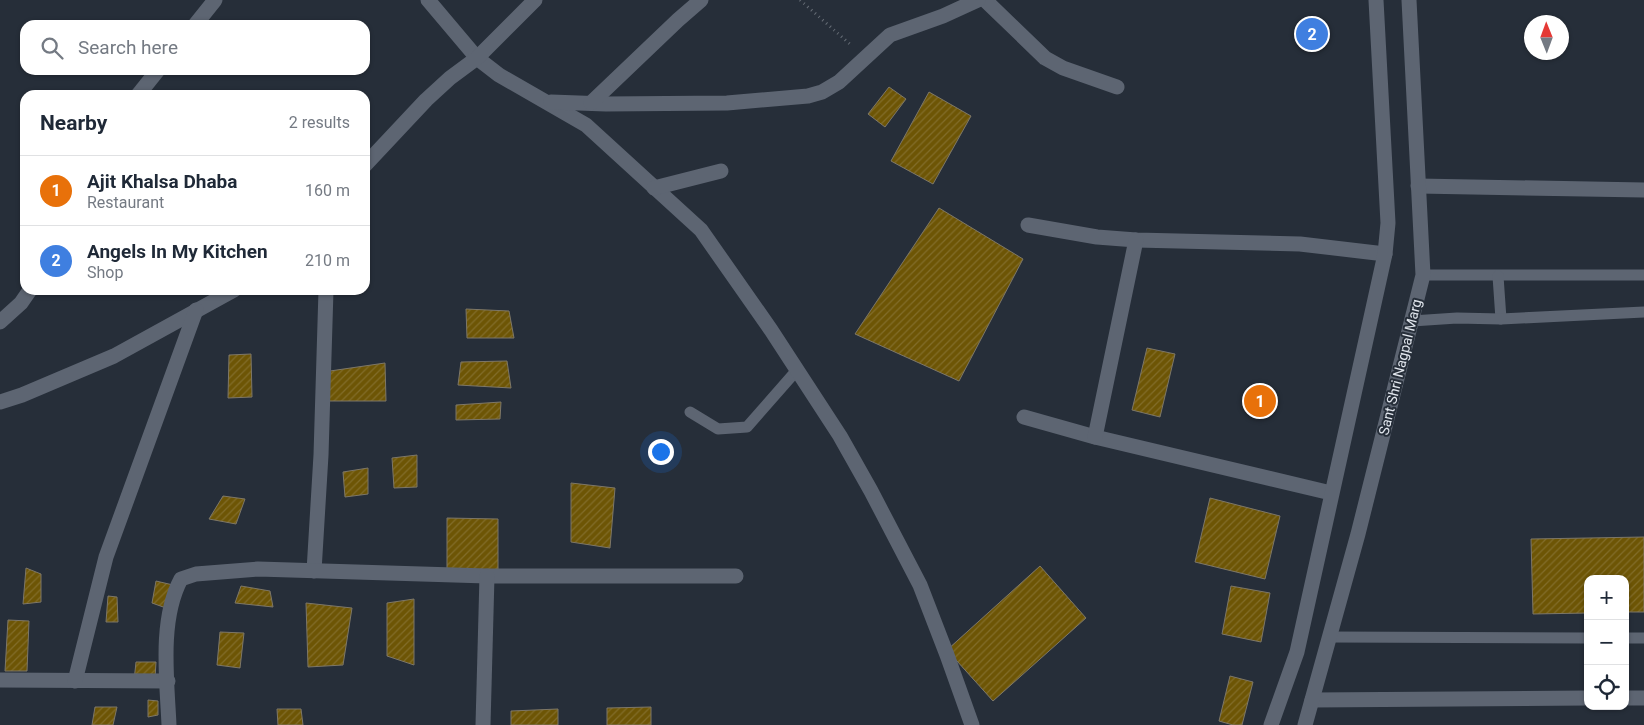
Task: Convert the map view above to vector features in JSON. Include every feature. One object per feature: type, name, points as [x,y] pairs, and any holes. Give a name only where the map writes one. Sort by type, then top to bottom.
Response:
[{"type":"street","points":[[199,20],[215,0]]},
{"type":"street","points":[[428,0],[477,58],[499,75],[586,125],[700,230],[772,330],[840,436],[920,585],[972,725]]},
{"type":"street","points":[[370,160],[426,100],[450,78],[477,58],[535,0]]},
{"type":"street","points":[[591,103],[701,0]]},
{"type":"street","points":[[544,102],[727,103],[808,96],[822,92],[839,82],[866,59],[878,44],[890,35],[943,16],[978,0]]},
{"type":"street","points":[[985,0],[1045,58],[1063,68],[1117,86]]},
{"type":"street","points":[[1271,725],[1297,652],[1385,254],[1388,222],[1376,0]]},
{"type":"street","name":"Sant Shri Nagpal Marg","points":[[1304,725],[1358,534],[1423,275],[1409,0]]},
{"type":"street","points":[[142,90],[154,75]]},
{"type":"street","points":[[654,188],[721,171]]},
{"type":"street","points":[[1418,186],[1644,190]]},
{"type":"street","points":[[1028,225],[1089,236],[1136,240],[1300,244],[1385,254]]},
{"type":"street","points":[[1095,437],[1136,240]]},
{"type":"street","points":[[0,322],[21,303],[27,295]]},
{"type":"street","points":[[0,402],[22,395],[114,356],[224,295]]},
{"type":"street","points":[[314,571],[322,455],[326,295]]},
{"type":"street","points":[[75,681],[106,557],[196,310]]},
{"type":"street","points":[[1024,417],[1095,437],[1331,493]]},
{"type":"street","points":[[169,725],[167,621],[174,592],[181,579],[196,574],[258,568],[488,576],[736,576]]},
{"type":"street","points":[[483,725],[488,576]]},
{"type":"street","points":[[0,680],[168,682]]},
{"type":"street","points":[[1312,700],[1584,698]]},
{"type":"street","points":[[1629,698],[1644,698]]},
{"type":"lane","points":[[1423,275],[1644,275]]},
{"type":"lane","points":[[1498,276],[1501,319]]},
{"type":"lane","points":[[1412,321],[1644,312]]},
{"type":"lane","points":[[690,412],[718,429],[747,427],[797,370]]},
{"type":"lane","points":[[1330,637],[1584,638]]},
{"type":"lane","points":[[1629,638],[1644,638]]},
{"type":"path","points":[[800,0],[866,59]]},
{"type":"building","points":[[889,87],[906,99],[885,127],[868,114]]},
{"type":"building","points":[[929,92],[971,116],[933,184],[891,161]]},
{"type":"building","points":[[939,208],[1023,259],[959,381],[855,334]]},
{"type":"building","points":[[466,309],[509,311],[514,338],[467,338]]},
{"type":"building","points":[[1147,348],[1175,354],[1160,417],[1132,410]]},
{"type":"building","points":[[251,354],[252,397],[228,398],[229,355]]},
{"type":"building","points":[[507,361],[511,388],[458,385],[461,362]]},
{"type":"building","points":[[385,363],[386,401],[327,401],[330,371]]},
{"type":"building","points":[[501,402],[500,419],[456,420],[456,405]]},
{"type":"building","points":[[417,455],[417,487],[394,488],[392,458]]},
{"type":"building","points":[[368,468],[368,494],[345,497],[343,472]]},
{"type":"building","points":[[571,483],[615,488],[610,548],[571,542]]},
{"type":"building","points":[[223,496],[245,499],[236,524],[209,519]]},
{"type":"building","points":[[1210,498],[1280,516],[1265,579],[1195,562]]},
{"type":"building","points":[[447,518],[498,519],[498,572],[447,571]]},
{"type":"building","points":[[1644,537],[1644,612],[1629,612],[1629,575],[1584,575],[1584,613],[1533,614],[1531,539]]},
{"type":"building","points":[[1040,566],[1086,618],[993,701],[947,650]]},
{"type":"building","points":[[26,568],[41,574],[41,602],[23,604]]},
{"type":"building","points":[[156,581],[173,585],[166,608],[152,603]]},
{"type":"building","points":[[241,586],[270,591],[273,607],[235,603]]},
{"type":"building","points":[[1231,586],[1270,593],[1261,642],[1222,634]]},
{"type":"building","points":[[108,596],[117,597],[118,622],[106,622]]},
{"type":"building","points":[[414,599],[414,665],[387,656],[387,603]]},
{"type":"building","points":[[306,603],[352,608],[343,665],[308,667]]},
{"type":"building","points":[[8,620],[29,621],[27,671],[5,671]]},
{"type":"building","points":[[220,632],[244,633],[240,668],[217,665]]},
{"type":"building","points":[[136,662],[156,662],[155,678],[134,681]]},
{"type":"building","points":[[1230,676],[1253,682],[1242,725],[1233,725],[1219,721]]},
{"type":"building","points":[[148,700],[158,701],[158,715],[148,717]]},
{"type":"building","points":[[95,707],[117,707],[113,725],[92,725]]},
{"type":"building","points":[[651,707],[651,725],[607,725],[607,708]]},
{"type":"building","points":[[277,709],[301,709],[303,725],[278,725]]},
{"type":"building","points":[[558,709],[558,725],[511,725],[511,711]]},
{"type":"place","name":"Angels In My Kitchen","points":[[1312,34]]},
{"type":"place","name":"Ajit Khalsa Dhaba","points":[[1260,401]]}]
